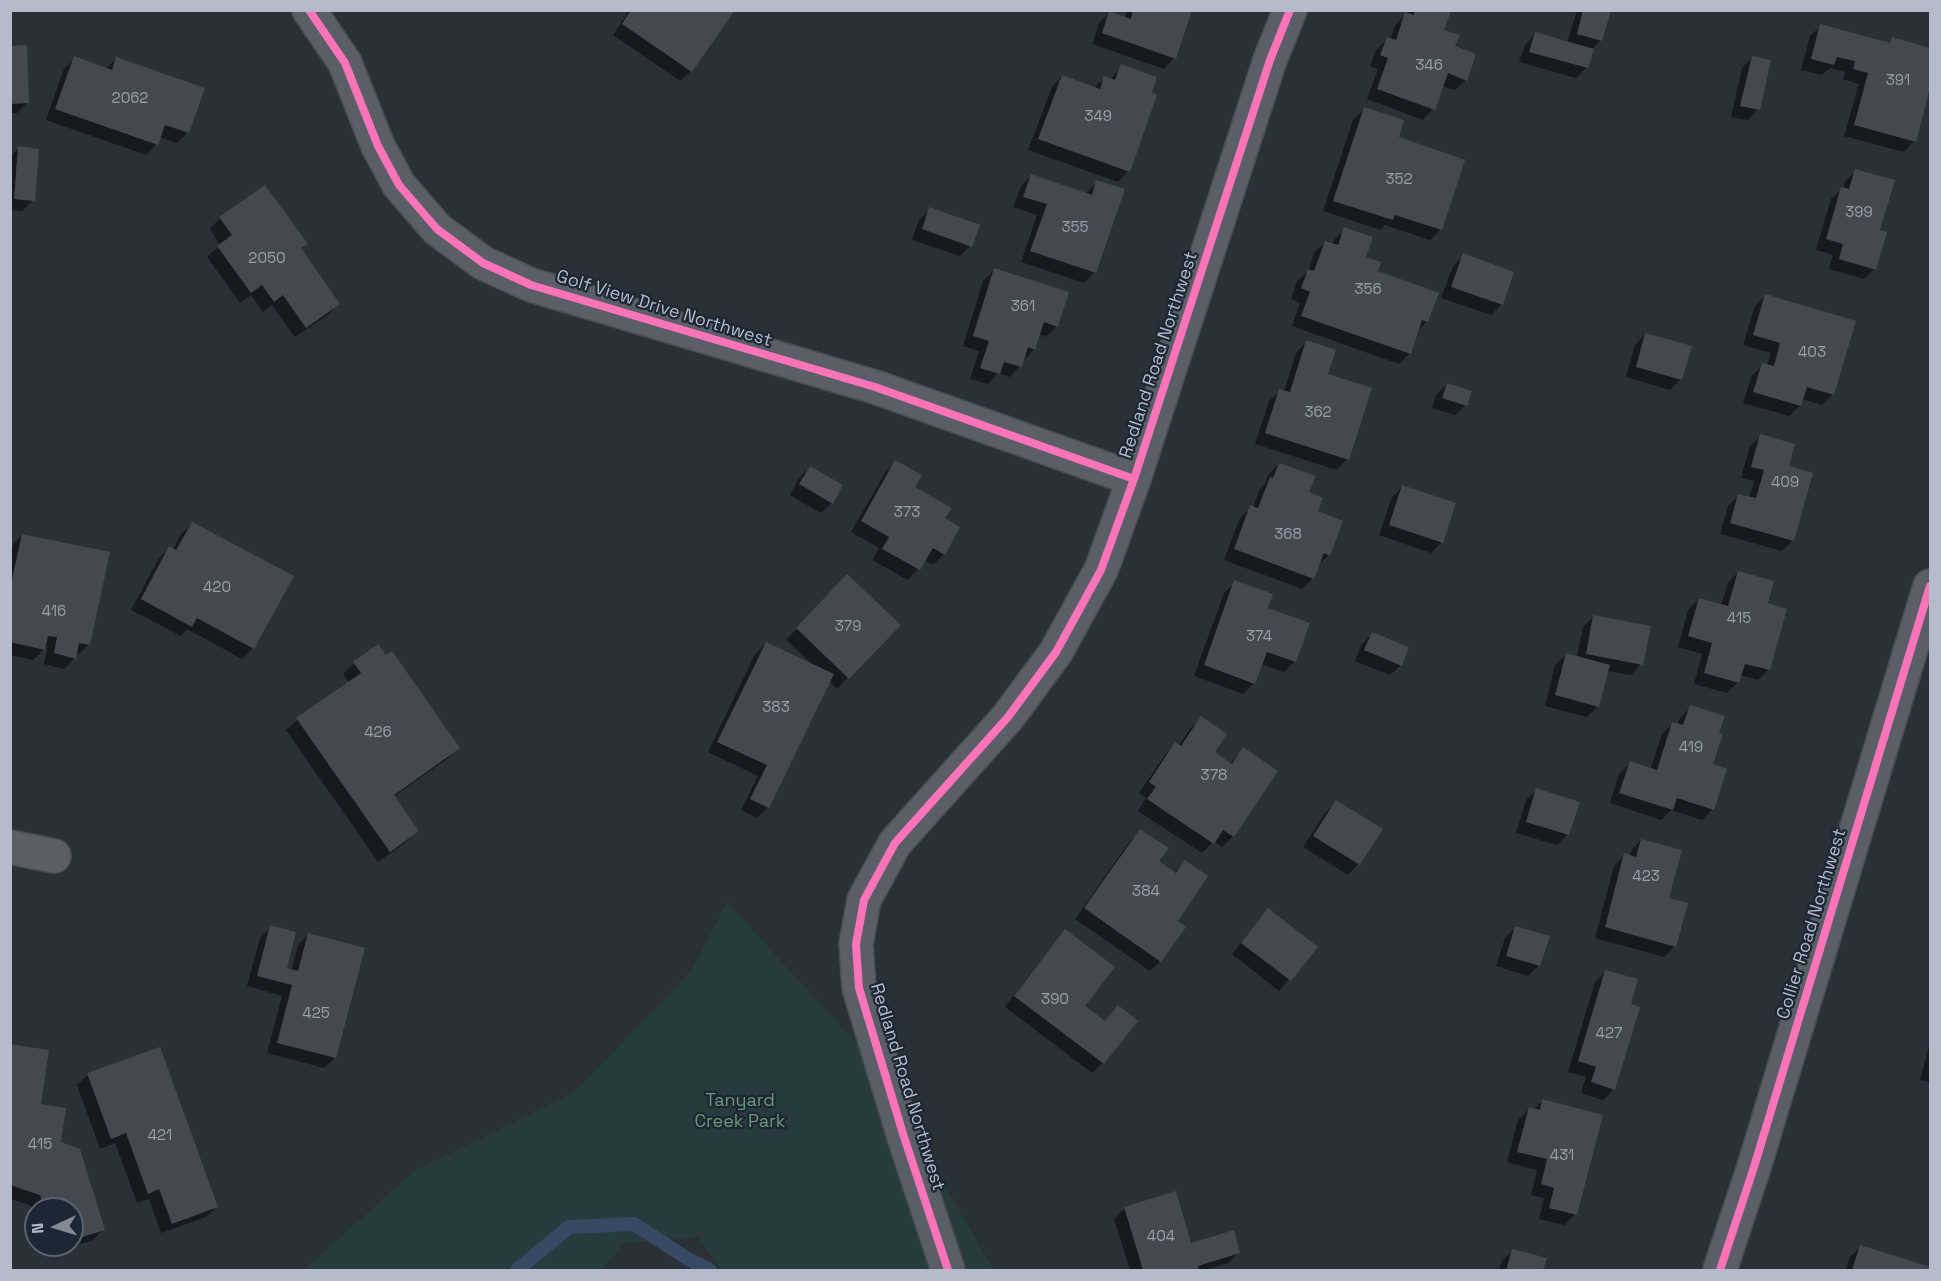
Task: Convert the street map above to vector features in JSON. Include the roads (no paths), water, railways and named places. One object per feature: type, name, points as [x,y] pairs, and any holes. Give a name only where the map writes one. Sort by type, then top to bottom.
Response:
[{"type":"street","name":"Golf View Drive Northwest","points":[[309,10],[345,63],[378,146],[399,185],[437,229],[483,263],[531,285],[874,387],[1134,479]]},
{"type":"street","name":"Redland Road Northwest","points":[[948,1270],[904,1137],[860,987],[856,944],[864,900],[896,843],[1008,717],[1056,652],[1101,570],[1134,479],[1267,71],[1290,10]]},
{"type":"street","name":"Collier Road Northwest","points":[[1720,1270],[1754,1167],[1930,586]]},
{"type":"street","points":[[10,847],[54,856]]},
{"type":"waterway","points":[[517,1270],[569,1227],[634,1224],[688,1259],[710,1270]]},
{"type":"park label","name":"Tanyard Creek Park","points":[[740,1111]]}]
